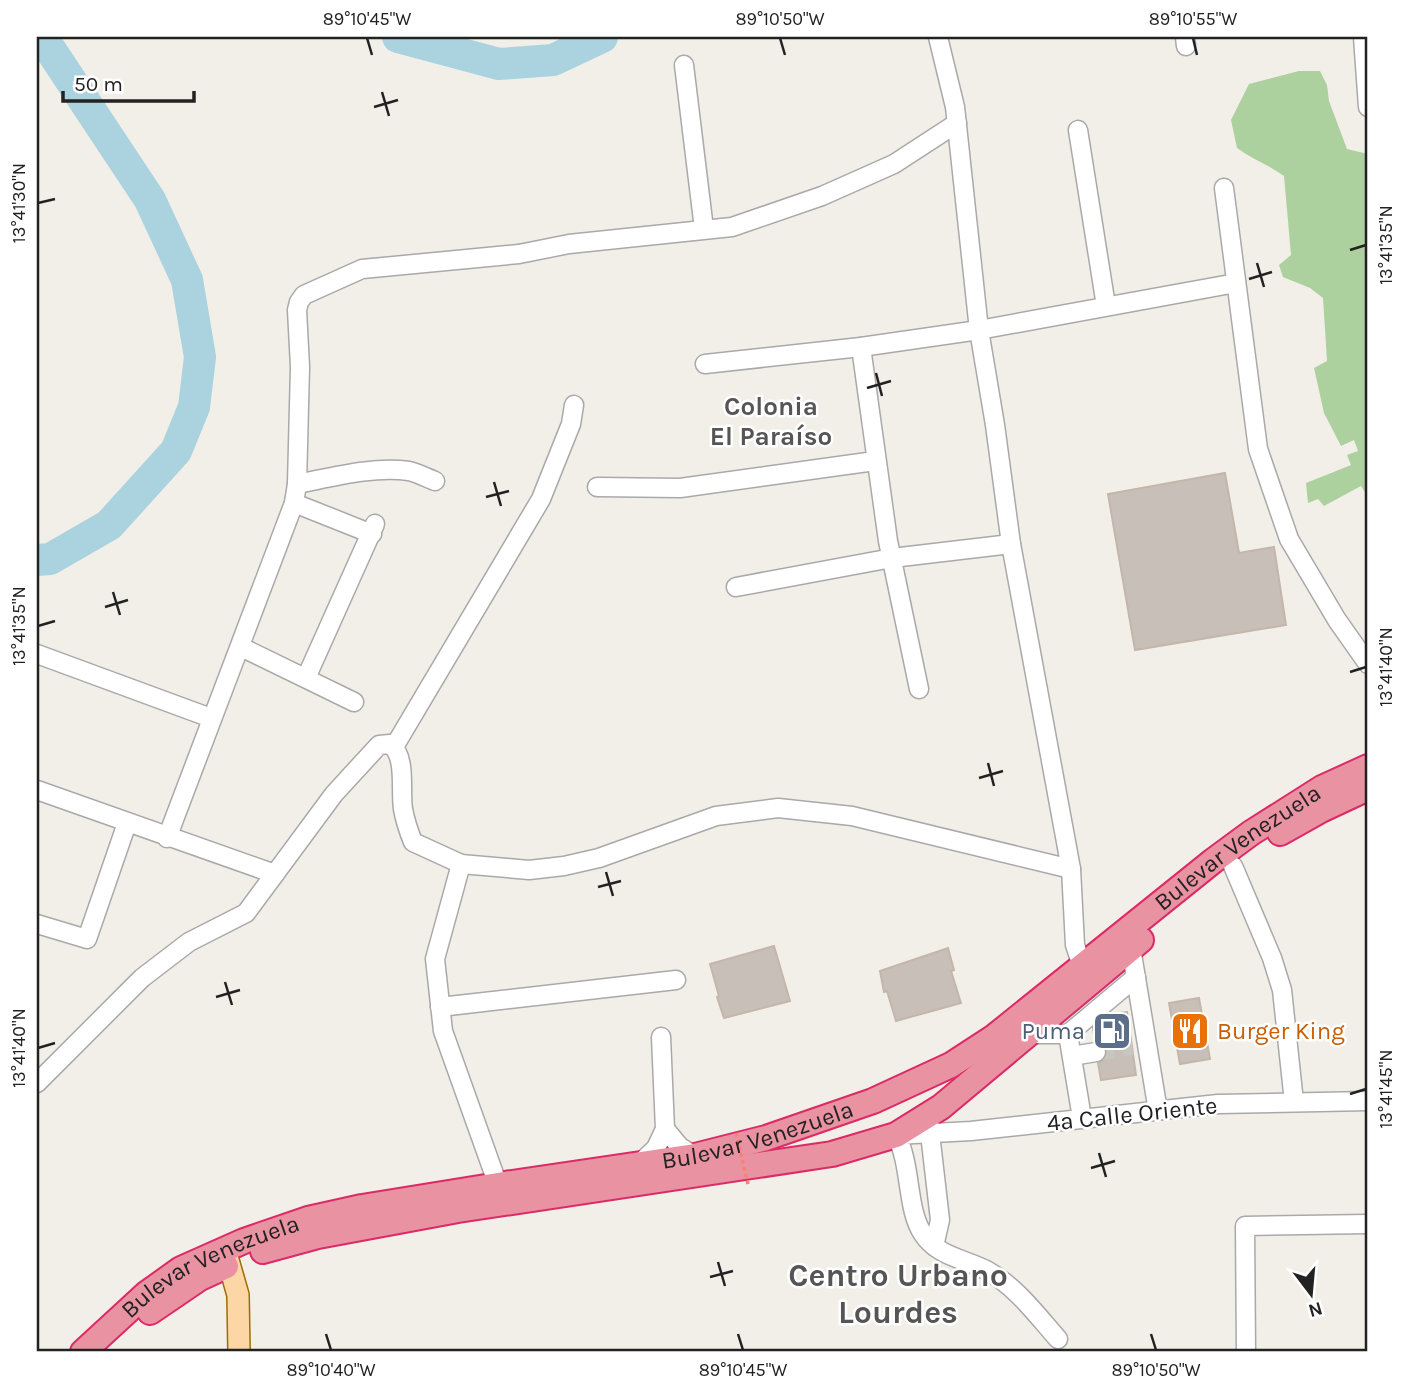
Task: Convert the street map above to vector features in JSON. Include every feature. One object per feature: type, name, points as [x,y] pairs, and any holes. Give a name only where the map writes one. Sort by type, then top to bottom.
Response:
[{"type":"highway","name":"Bulevar Venezuela","points":[[83,1352],[146,1294],[181,1269],[270,1231],[362,1207],[695,1156],[766,1139],[873,1101],[951,1065],[994,1037],[1251,833],[1322,788],[1368,767]]},
{"type":"highway","name":"Bulevar Venezuela","points":[[105,1352],[166,1300],[228,1259],[286,1243],[457,1210],[811,1158],[851,1150],[929,1125],[1029,1034],[1233,866],[1299,822],[1368,788]]},
{"type":"highway","points":[[897,1089],[885,1110],[888,1128],[897,1135]]},
{"type":"highway","points":[[181,1269],[228,1259],[270,1231]]},
{"type":"main road","points":[[228,1259],[240,1306],[239,1352]]},
{"type":"street","points":[[938,37],[957,123],[979,330],[1011,544],[1071,869],[1075,945],[1085,964]]},
{"type":"street","points":[[1363,37],[1368,107]]},
{"type":"street","points":[[684,65],[704,229]]},
{"type":"street","points":[[167,838],[294,503],[297,484],[300,367],[297,310],[304,295],[362,269],[519,254],[569,244],[732,226],[822,196],[894,164],[957,123]]},
{"type":"street","points":[[1078,130],[1107,306]]},
{"type":"street","points":[[1224,188],[1258,449],[1289,540],[1337,620],[1368,664]]},
{"type":"street","points":[[705,364],[979,330],[1236,283]]},
{"type":"street","points":[[861,346],[892,558],[919,688]]},
{"type":"street","points":[[394,747],[541,499],[571,424],[574,405]]},
{"type":"street","points":[[597,487],[680,488],[876,461]]},
{"type":"street","points":[[297,484],[370,472],[394,471],[411,471],[435,481]]},
{"type":"street","points":[[294,503],[373,529],[306,678]]},
{"type":"street","points":[[736,587],[892,558],[1011,544]]},
{"type":"street","points":[[241,647],[354,702]]},
{"type":"street","points":[[37,654],[211,718]]},
{"type":"street","points":[[37,1083],[44,1064],[142,978],[187,944],[246,913],[334,794],[379,745],[390,744],[400,758],[403,811],[413,842],[461,864],[517,870],[564,866],[599,858],[716,816],[778,808],[852,816],[1071,869]]},
{"type":"street","points":[[37,790],[275,874]]},
{"type":"street","points":[[37,924],[87,939],[127,823]]},
{"type":"street","points":[[461,864],[435,959],[440,1007],[443,1031],[498,1185]]},
{"type":"street","points":[[1233,866],[1272,958],[1282,990],[1294,1102]]},
{"type":"street","points":[[1131,948],[1136,977],[1139,1045],[1158,1111]]},
{"type":"street","points":[[1029,1034],[1068,1034],[1136,977]]},
{"type":"street","points":[[440,1007],[676,980]]},
{"type":"street","points":[[1068,1034],[1082,1118]]},
{"type":"street","points":[[637,1166],[656,1149],[665,1129],[661,1037]]},
{"type":"street","points":[[1072,1056],[1096,1052]]},
{"type":"street","name":"4a Calle Oriente","points":[[929,1125],[1082,1118],[1219,1104],[1368,1101]]},
{"type":"street","points":[[929,1125],[940,1220],[934,1246]]},
{"type":"street","points":[[665,1129],[680,1147],[695,1156]]},
{"type":"street","points":[[897,1135],[904,1150],[920,1231],[934,1246],[949,1256],[988,1271],[1012,1289],[1058,1339]]},
{"type":"street","points":[[1246,1352],[1245,1226],[1368,1224]]},
{"type":"path","points":[[736,1133],[748,1184]]},
{"type":"green space","points":[[1299,71],[1320,71],[1347,149],[1368,154],[1368,497],[1361,486],[1324,506],[1318,499],[1308,503],[1306,483],[1351,465],[1347,455],[1358,451],[1354,440],[1341,446],[1324,413],[1314,368],[1327,361],[1323,298],[1310,288],[1283,277],[1279,265],[1291,255],[1284,176],[1237,148],[1231,120],[1249,84]]},
{"type":"building","points":[[1225,473],[1239,553],[1274,547],[1286,625],[1135,650],[1108,494]]},
{"type":"building","points":[[774,946],[790,1001],[724,1018],[710,964]]},
{"type":"building","points":[[948,948],[954,970],[951,971],[961,1003],[896,1021],[887,991],[884,992],[880,971]]},
{"type":"building","name":"Burger King","points":[[1199,998],[1210,1059],[1180,1064],[1169,1003]]},
{"type":"building","name":"Puma","points":[[1127,1012],[1136,1075],[1101,1080],[1098,1063],[1104,1060],[1107,1051],[1104,1044],[1095,1041],[1093,1028],[1109,1014]]},
{"type":"waterway","points":[[37,560],[50,559],[109,525],[176,451],[194,407],[200,357],[187,280],[150,200],[42,37]]},
{"type":"waterway","points":[[398,37],[499,64],[553,60],[602,37]]},
{"type":"tunnel","points":[[1096,1052],[1132,1046]]},
{"type":"place","name":"Puma","points":[[1112,1031]]},
{"type":"place","name":"Burger King","points":[[1190,1031]]},
{"type":"district","name":"Colonia El Paraíso","points":[[771,421]]},
{"type":"district","name":"Centro Urbano Lourdes","points":[[898,1294]]}]
